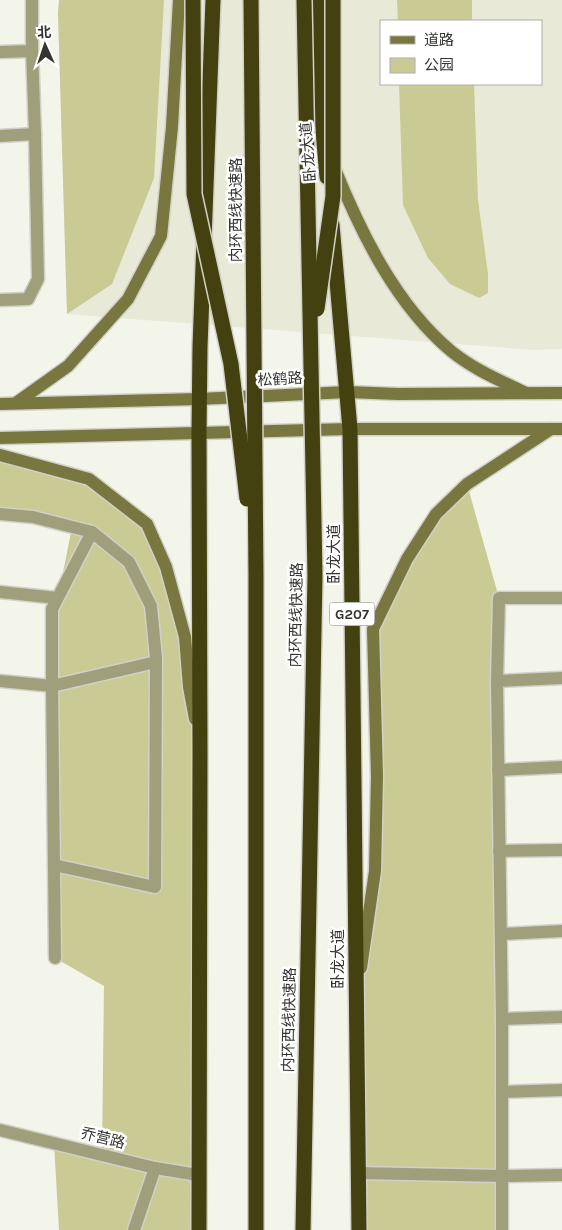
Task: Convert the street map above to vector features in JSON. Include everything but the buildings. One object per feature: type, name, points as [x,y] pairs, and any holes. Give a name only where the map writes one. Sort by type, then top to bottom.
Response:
[{"type":"highway","points":[[192,0],[194,194],[231,364],[256,576]]},
{"type":"highway","points":[[199,1230],[199,398],[213,0]]},
{"type":"highway","name":"内环西线快速路","points":[[252,0],[256,576],[256,1230]]},
{"type":"highway","name":"内环西线快速路","points":[[303,1230],[315,570],[304,0]]},
{"type":"highway","name":"卧龙大道","points":[[318,0],[319,84],[350,429],[359,1230]]},
{"type":"highway","points":[[315,570],[309,366],[333,196],[333,0]]},
{"type":"main road","points":[[16,403],[68,366],[128,299],[161,236],[172,127],[179,0]]},
{"type":"main road","points":[[319,84],[323,140],[359,224],[401,298],[427,329],[452,351],[478,370],[526,393]]},
{"type":"main road","name":"松鹤路","points":[[0,404],[348,392],[398,394],[562,393]]},
{"type":"main road","points":[[0,438],[350,429],[557,429]]},
{"type":"main road","points":[[356,1002],[375,872],[377,776],[373,629],[407,559],[436,514],[468,484],[557,429]]},
{"type":"main road","points":[[0,455],[89,479],[147,524],[166,566],[185,636],[189,687],[200,749]]},
{"type":"street","points":[[0,300],[28,299],[38,279],[32,0]]},
{"type":"street","points":[[0,52],[32,51]]},
{"type":"street","points":[[0,136],[35,134]]},
{"type":"street","points":[[0,514],[32,517],[92,532],[129,562],[151,606],[156,662],[155,887],[54,865]]},
{"type":"street","points":[[55,958],[52,609],[92,532]]},
{"type":"street","points":[[0,592],[58,598]]},
{"type":"street","points":[[502,1230],[502,1019],[498,770],[499,598],[562,598]]},
{"type":"street","points":[[0,681],[52,686],[156,662]]},
{"type":"street","points":[[498,681],[562,678]]},
{"type":"street","points":[[498,770],[562,767]]},
{"type":"street","points":[[499,851],[562,850]]},
{"type":"street","points":[[500,934],[562,931]]},
{"type":"street","points":[[502,1019],[562,1017]]},
{"type":"street","points":[[502,1092],[562,1090]]},
{"type":"street","name":"乔营路","points":[[0,1130],[155,1168],[198,1175]]},
{"type":"street","points":[[134,1230],[155,1168]]},
{"type":"street","points":[[358,1172],[502,1176],[562,1175]]},
{"type":"shaded area","points":[[59,0],[562,0],[562,349],[535,350],[67,314]]},
{"type":"green space","points":[[59,0],[164,0],[154,178],[112,284],[67,314],[58,13]]},
{"type":"green space","points":[[397,0],[472,0],[472,20],[398,20]]},
{"type":"green space","points":[[399,85],[474,85],[478,200],[488,274],[488,293],[479,298],[450,284],[428,258],[403,205]]},
{"type":"green space","points":[[0,455],[89,479],[147,524],[166,567],[200,749],[199,1230],[59,1230],[54,1143],[102,1154],[104,986],[55,958],[58,598],[72,527],[0,514]]},
{"type":"green space","points":[[467,484],[499,598],[502,1230],[359,1230],[356,1003],[375,871],[373,629],[407,559]]}]
